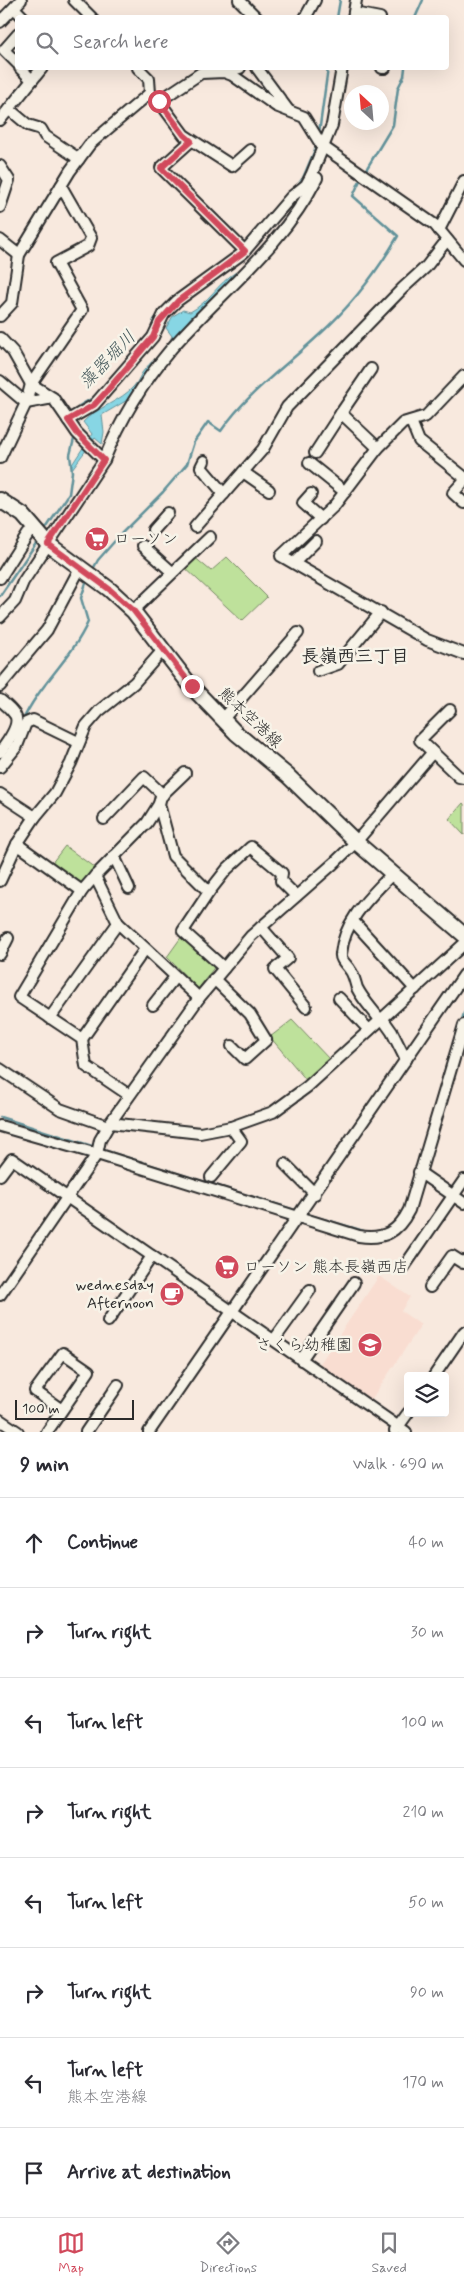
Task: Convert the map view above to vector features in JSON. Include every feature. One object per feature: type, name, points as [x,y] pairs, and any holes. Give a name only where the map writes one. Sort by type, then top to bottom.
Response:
[{"type":"main road","name":"熊本空港線","points":[[0,500],[16,509],[48,544],[133,610],[192,686],[236,733],[314,799],[356,842],[464,935]]},
{"type":"street","points":[[74,0],[89,15]]},
{"type":"street","points":[[239,0],[254,15]]},
{"type":"street","points":[[307,15],[315,0]]},
{"type":"street","points":[[354,15],[356,0]]},
{"type":"street","points":[[0,22],[18,4]]},
{"type":"street","points":[[15,37],[4,50],[15,61]]},
{"type":"street","points":[[22,70],[32,80]]},
{"type":"street","points":[[0,120],[40,70]]},
{"type":"street","points":[[140,70],[149,79],[150,93],[159,101],[184,135],[191,141],[232,166],[250,150]]},
{"type":"street","points":[[159,101],[203,70],[224,72],[232,70]]},
{"type":"street","points":[[258,70],[288,111]]},
{"type":"street","points":[[68,420],[94,405],[153,337],[159,322],[178,301],[245,251],[291,197],[306,185],[322,146],[328,139],[342,70]]},
{"type":"street","points":[[224,72],[276,106],[304,117],[322,146],[439,230],[462,253]]},
{"type":"street","points":[[0,316],[12,303],[19,256],[79,159],[90,144],[150,93]]},
{"type":"street","points":[[9,109],[28,125],[41,129],[46,136],[79,159]]},
{"type":"street","points":[[191,141],[161,168],[245,251]]},
{"type":"street","points":[[0,166],[10,180],[0,207]]},
{"type":"street","points":[[0,617],[15,601],[23,582],[104,460],[112,440],[147,382],[171,350],[283,232],[304,204],[317,178],[311,176]]},
{"type":"street","points":[[439,230],[463,183]]},
{"type":"street","points":[[0,458],[26,403],[31,384],[82,310],[56,263],[88,246],[91,238],[61,186]]},
{"type":"street","points":[[0,240],[19,256]]},
{"type":"street","points":[[195,527],[263,449],[287,407],[402,288],[426,267],[447,240]]},
{"type":"street","points":[[0,338],[13,352],[31,384],[53,398],[77,433],[104,460]]},
{"type":"street","points":[[315,453],[372,369]]},
{"type":"street","points":[[464,376],[426,416],[403,423],[378,448],[345,492],[281,556],[427,640],[464,654]]},
{"type":"street","points":[[0,381],[26,403]]},
{"type":"street","points":[[26,403],[53,398]]},
{"type":"street","points":[[342,413],[378,448]]},
{"type":"street","points":[[411,421],[418,441],[464,477]]},
{"type":"street","points":[[204,460],[200,467],[224,494]]},
{"type":"street","points":[[309,463],[345,492]]},
{"type":"street","points":[[243,472],[269,490]]},
{"type":"street","points":[[464,481],[453,493],[464,503]]},
{"type":"street","points":[[311,494],[303,503],[320,519]]},
{"type":"street","points":[[153,530],[168,513]]},
{"type":"street","points":[[0,578],[28,534]]},
{"type":"street","points":[[133,610],[210,537]]},
{"type":"street","points":[[294,563],[316,541]]},
{"type":"street","points":[[143,546],[172,572]]},
{"type":"street","points":[[0,686],[47,630],[87,573]]},
{"type":"street","points":[[318,671],[338,664],[381,612]]},
{"type":"street","points":[[223,719],[298,634]]},
{"type":"street","points":[[0,881],[17,844],[35,817],[56,793],[86,726],[99,711],[134,683],[163,650]]},
{"type":"street","points":[[0,700],[14,714],[16,719],[12,733],[0,752]]},
{"type":"street","points":[[450,710],[420,740],[459,777],[464,778]]},
{"type":"street","points":[[0,767],[17,746],[26,723],[33,720],[78,742]]},
{"type":"street","points":[[0,1296],[97,1154],[100,1140],[109,1124],[214,979],[261,927],[356,842],[432,752]]},
{"type":"street","points":[[82,1039],[19,997],[82,891],[147,823],[161,800],[185,773]]},
{"type":"street","points":[[104,818],[144,776],[161,800],[173,856],[209,892]]},
{"type":"street","points":[[0,794],[35,817]]},
{"type":"street","points":[[17,844],[82,891]]},
{"type":"street","points":[[224,968],[183,931],[227,869],[251,847],[282,873],[282,881],[296,896]]},
{"type":"street","points":[[114,856],[129,888]]},
{"type":"street","points":[[392,874],[362,907],[345,932],[342,959],[352,971],[363,998],[392,1032],[406,1060]]},
{"type":"street","points":[[95,876],[118,923],[199,998]]},
{"type":"street","points":[[352,921],[415,988]]},
{"type":"street","points":[[50,1018],[118,923]]},
{"type":"street","points":[[261,927],[288,958],[275,969],[306,1007]]},
{"type":"street","points":[[0,954],[8,938]]},
{"type":"street","points":[[0,1068],[60,1109],[109,1124],[200,1133],[231,1127],[272,1112],[284,1105],[464,944]]},
{"type":"street","points":[[129,1095],[86,1066],[82,1039],[145,948]]},
{"type":"street","points":[[149,1432],[315,1194],[464,975]]},
{"type":"street","points":[[153,1005],[175,977]]},
{"type":"street","points":[[214,979],[250,1014],[266,1040],[245,1059],[232,1046]]},
{"type":"street","points":[[339,998],[368,1030]]},
{"type":"street","points":[[0,1126],[97,1154],[359,1236],[372,1238],[388,1235],[404,1220],[464,1025]]},
{"type":"street","points":[[211,1177],[241,1142],[231,1127]]},
{"type":"street","points":[[0,1175],[12,1158],[400,1430],[406,1417]]},
{"type":"street","points":[[284,1164],[315,1194]]},
{"type":"street","points":[[419,1172],[464,1203]]},
{"type":"street","points":[[404,1267],[464,1180]]},
{"type":"street","points":[[108,1321],[152,1256]]},
{"type":"street","points":[[430,1287],[452,1256],[463,1263],[464,1261]]},
{"type":"street","points":[[301,1360],[354,1283]]},
{"type":"street","points":[[274,1340],[310,1290]]},
{"type":"street","points":[[437,1372],[464,1332]]},
{"type":"street","points":[[47,1432],[62,1410],[88,1371],[63,1353],[35,1391],[62,1410]]},
{"type":"street","points":[[86,1432],[118,1385]]},
{"type":"street","points":[[0,1420],[18,1432]]},
{"type":"shaded area","name":"さくら幼稚園","points":[[379,1276],[410,1297],[401,1311],[421,1325],[371,1400],[319,1365]]},
{"type":"green space","points":[[193,556],[211,571],[227,557],[267,597],[242,621],[183,566]]},
{"type":"green space","points":[[464,804],[464,835],[449,819]]},
{"type":"green space","points":[[65,846],[95,868],[83,886],[51,864]]},
{"type":"green space","points":[[182,936],[216,965],[198,989],[167,957]]},
{"type":"green space","points":[[292,1020],[330,1060],[307,1081],[270,1037]]},
{"type":"water","points":[[236,272],[209,302],[191,317],[129,399],[102,415],[104,432],[102,444],[95,438],[72,469],[71,466],[92,434],[83,422],[95,412],[128,392],[136,384],[143,371],[164,350],[170,341],[172,336],[166,328],[173,316],[183,310],[190,312],[196,308]]},
{"type":"waterway","name":"藻器堀川","points":[[338,15],[340,0]]},
{"type":"waterway","points":[[416,15],[423,0]]},
{"type":"waterway","name":"藻器堀川","points":[[319,133],[328,70]]},
{"type":"waterway","points":[[364,173],[393,125],[398,88],[405,70]]},
{"type":"waterway","name":"藻器堀川","points":[[297,186],[303,178],[317,145]]},
{"type":"waterway","points":[[92,571],[98,560],[121,534],[163,492],[187,464],[194,442],[208,422],[221,431],[231,417],[255,392],[341,313],[381,263],[398,236],[353,196],[361,178]]},
{"type":"waterway","name":"藻器堀川","points":[[151,331],[154,320],[159,314]]},
{"type":"waterway","name":"藻器堀川","points":[[79,406],[96,396]]},
{"type":"waterway","name":"藻器堀川","points":[[45,530],[69,494],[72,472],[70,455],[74,439]]},
{"type":"waterway","name":"藻器堀川","points":[[0,596],[37,542]]},
{"type":"waterway","points":[[22,722],[29,708],[73,648],[88,622],[81,598],[87,580]]},
{"type":"waterway","points":[[461,1023],[464,1013]]},
{"type":"waterway","points":[[0,1117],[95,1147]]},
{"type":"waterway","points":[[100,1149],[298,1211]]},
{"type":"waterway","points":[[303,1213],[367,1232]]},
{"type":"place","name":"ローソン","points":[[97,539]]},
{"type":"place","name":"ローソン 熊本長嶺西店","points":[[227,1267]]},
{"type":"place","name":"wednesday Afternoon","points":[[172,1294]]},
{"type":"place","name":"さくら幼稚園","points":[[370,1345]]},
{"type":"district","name":"長嶺西三丁目","points":[[355,657]]},
{"type":"route","points":[[159,101],[184,135],[191,141],[161,168],[245,251],[178,301],[164,314],[153,337],[106,392],[94,405],[68,420],[77,433],[104,460],[48,544],[109,589],[133,610],[192,686]]}]
